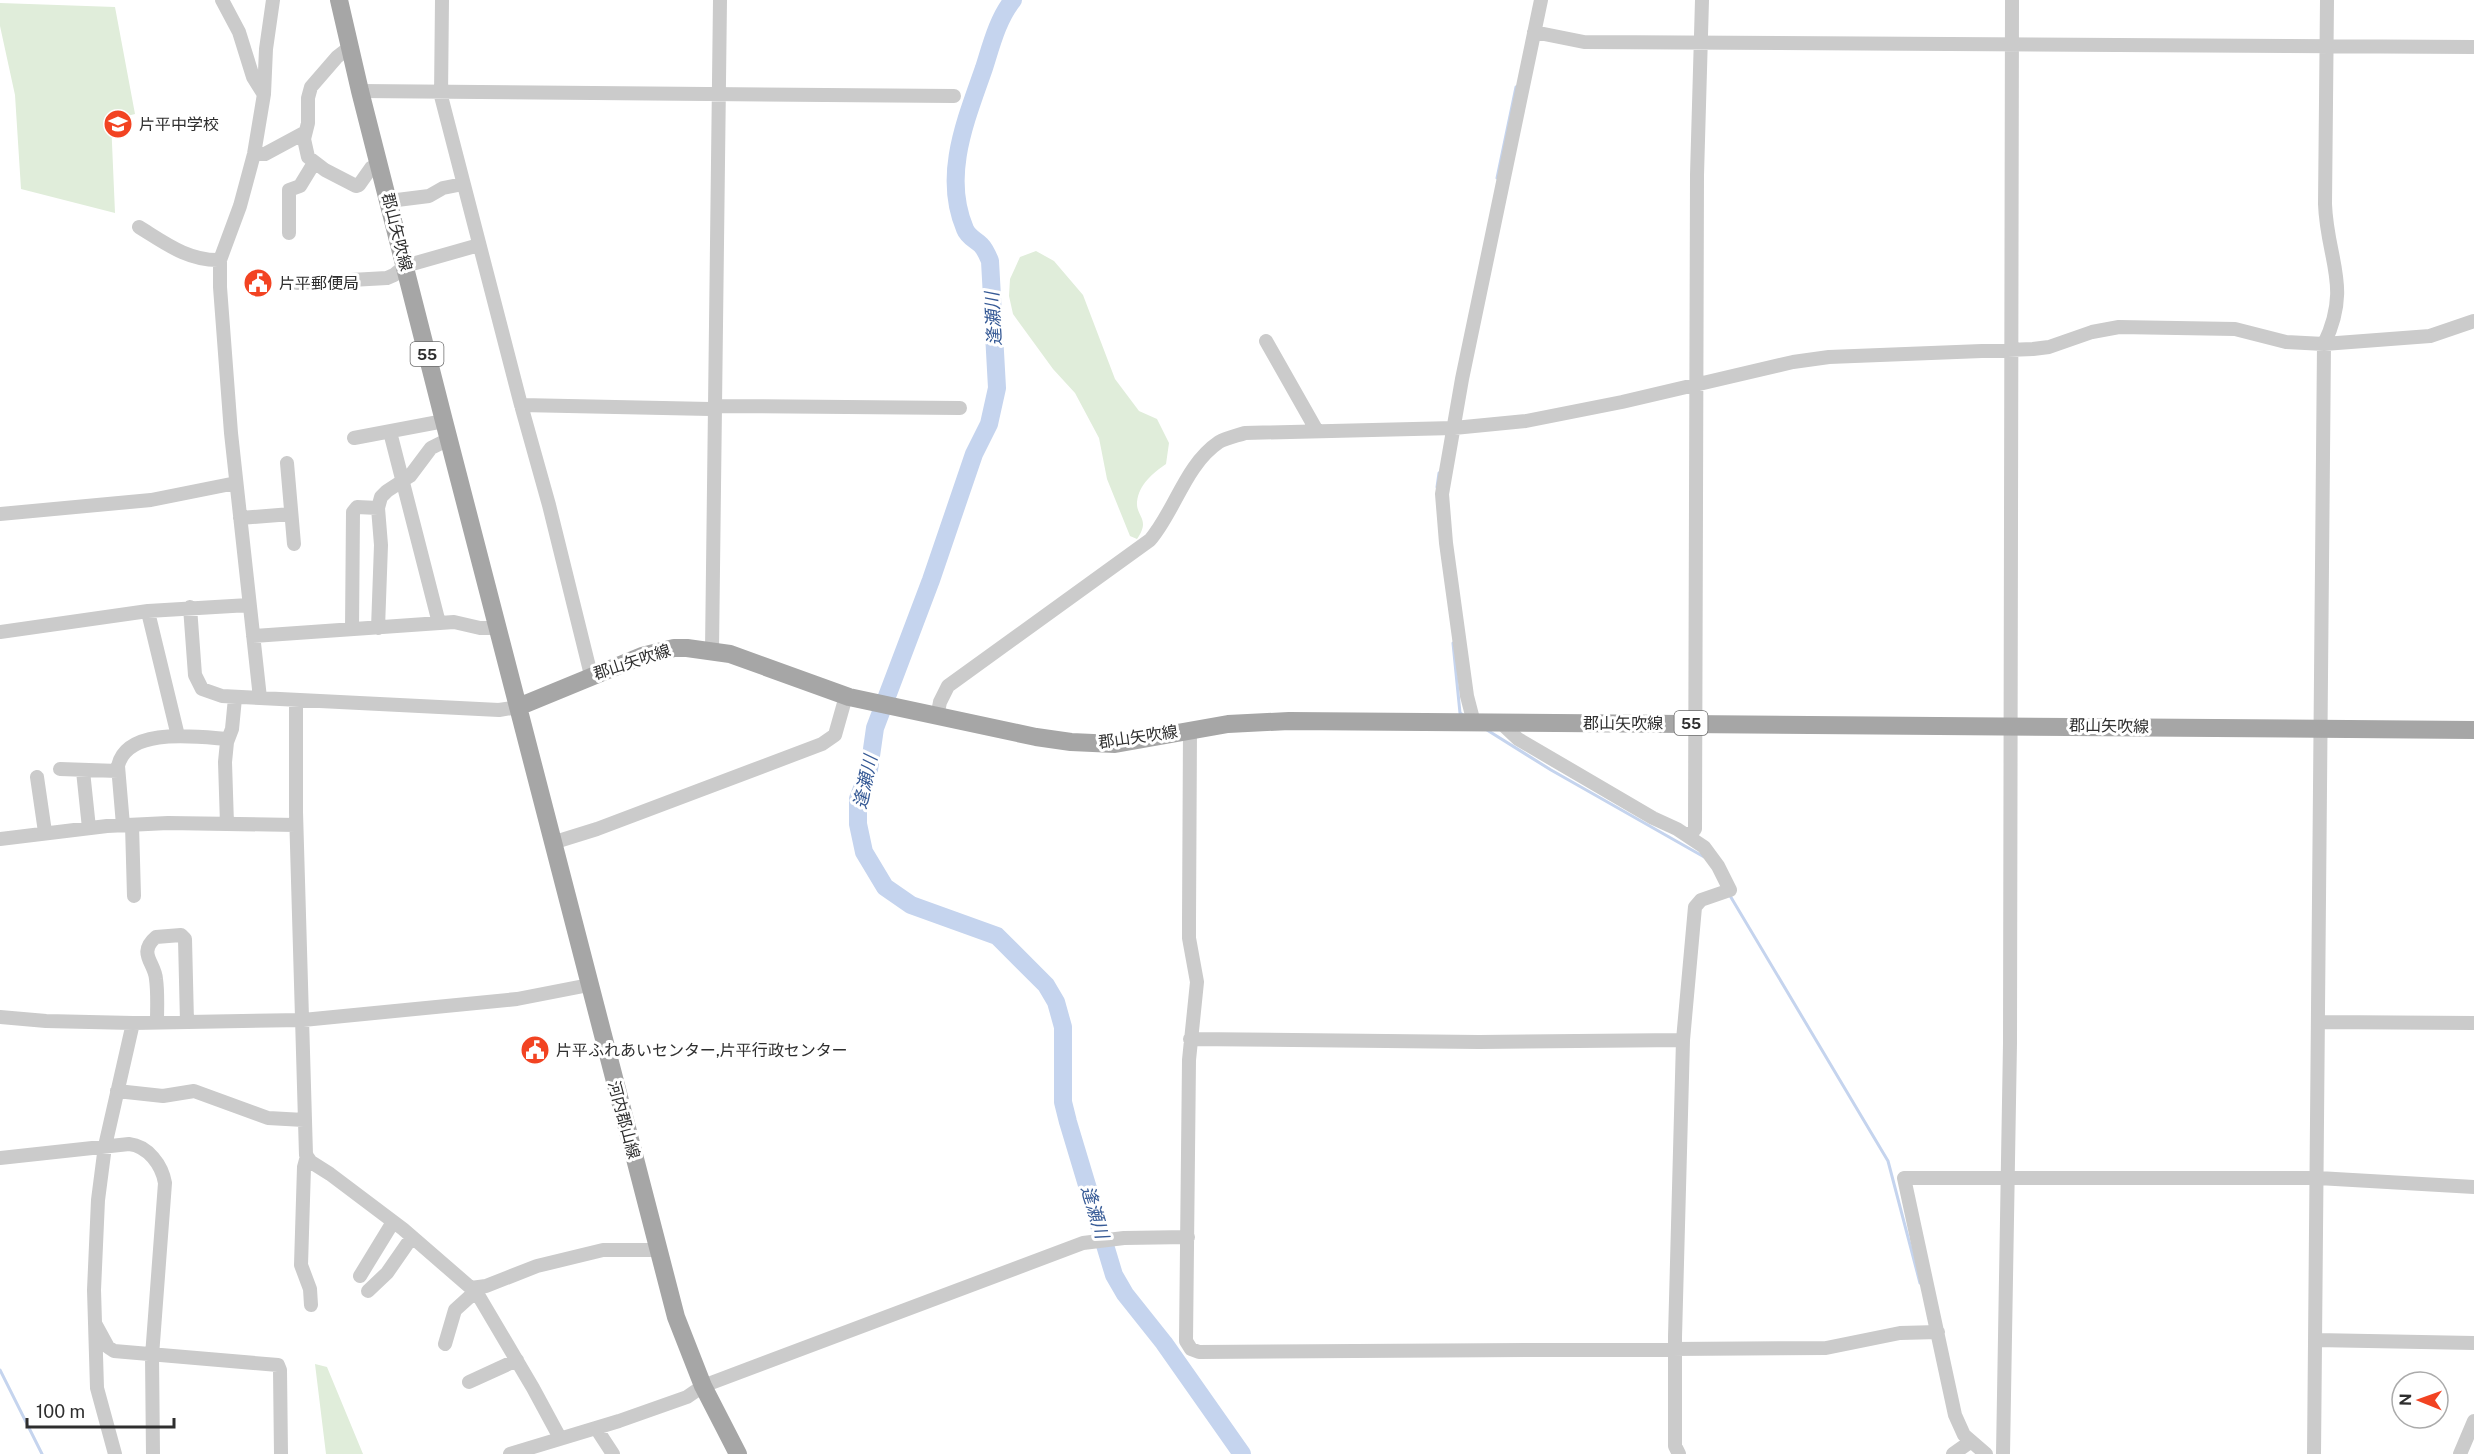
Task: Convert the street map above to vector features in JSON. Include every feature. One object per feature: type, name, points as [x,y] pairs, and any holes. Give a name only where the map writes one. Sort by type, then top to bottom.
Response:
[{"type":"main road","name":"郡山矢吹線","points":[[339,0],[360,91],[518,707],[591,675],[642,656],[667,649],[687,648],[712,650],[746,659],[847,697],[1036,737],[1088,744],[1115,744],[1247,722],[1696,723],[2474,730]]},
{"type":"main road","name":"河内郡山線","points":[[518,707],[676,1317],[703,1386],[738,1454]]},
{"type":"street","points":[[222,0],[239,32],[253,77],[264,94]]},
{"type":"street","points":[[260,698],[236,483],[220,287],[220,260],[240,206],[254,154],[264,94],[266,49],[273,0]]},
{"type":"street","points":[[442,0],[440,91],[520,405],[549,505],[591,675]]},
{"type":"street","points":[[712,650],[720,0]]},
{"type":"street","points":[[1473,723],[1467,696],[1442,494],[1540,0]]},
{"type":"street","points":[[1689,837],[1695,829],[1697,175],[1702,0]]},
{"type":"street","points":[[2003,1454],[2010,1043],[2008,1005],[2011,726],[2012,0]]},
{"type":"street","points":[[2314,1454],[2324,344],[2338,303],[2338,280],[2325,218],[2327,0]]},
{"type":"street","points":[[1534,32],[1584,42],[2474,47]]},
{"type":"street","points":[[350,47],[337,57],[311,87],[308,98],[308,123],[304,133],[306,152],[314,163],[356,186],[371,168],[379,163]]},
{"type":"street","points":[[360,91],[954,96]]},
{"type":"street","points":[[254,154],[265,154],[304,133]]},
{"type":"street","points":[[289,233],[289,190],[300,186],[314,163]]},
{"type":"street","points":[[389,201],[429,196],[443,188],[463,184]]},
{"type":"street","points":[[139,227],[182,253],[208,260],[220,260]]},
{"type":"street","points":[[297,284],[387,278],[405,266],[479,245]]},
{"type":"street","points":[[937,717],[940,702],[948,686],[1150,540],[1159,529],[1194,469],[1221,441],[1245,433],[1454,428],[1526,421],[1793,362],[1829,357],[2049,347],[2092,332],[2119,327],[2235,329],[2286,342],[2324,344],[2430,336],[2474,321]]},
{"type":"street","points":[[1266,341],[1317,431]]},
{"type":"street","points":[[520,405],[710,409],[715,406],[960,408]]},
{"type":"street","points":[[354,438],[444,421]]},
{"type":"street","points":[[390,432],[439,623]]},
{"type":"street","points":[[378,628],[381,546],[378,508],[383,494],[410,476],[431,448],[449,439]]},
{"type":"street","points":[[287,463],[294,544]]},
{"type":"street","points":[[0,514],[151,500],[236,483]]},
{"type":"street","points":[[352,629],[353,512],[357,507],[378,508]]},
{"type":"street","points":[[240,518],[291,514]]},
{"type":"street","points":[[0,632],[190,607],[249,605]]},
{"type":"street","points":[[190,607],[198,683],[208,693],[235,698],[498,710],[518,707]]},
{"type":"street","points":[[147,612],[178,736]]},
{"type":"street","points":[[253,636],[439,623],[463,623],[480,628],[499,628]]},
{"type":"street","points":[[552,843],[597,829],[822,744],[835,735],[847,697]]},
{"type":"street","points":[[227,824],[225,762],[228,739],[232,729],[235,698]]},
{"type":"street","points":[[296,700],[296,825],[303,1020],[304,1146],[307,1156],[311,1162],[330,1173],[412,1237],[462,1281],[475,1289],[560,1438]]},
{"type":"street","points":[[1501,723],[1518,739],[1689,837],[1709,854],[1730,890],[1701,900],[1695,907],[1683,1040],[1675,1350],[1675,1446],[1679,1454]]},
{"type":"street","points":[[1190,730],[1189,938],[1197,982],[1197,1002],[1190,1039],[1187,1346],[1195,1351],[1826,1348],[1900,1333],[1938,1332]]},
{"type":"street","points":[[134,896],[127,825],[118,771],[122,757],[136,743],[166,736],[228,739]]},
{"type":"street","points":[[60,770],[118,771]]},
{"type":"street","points":[[83,771],[89,828]]},
{"type":"street","points":[[37,777],[45,832]]},
{"type":"street","points":[[0,839],[45,832],[127,825],[296,825]]},
{"type":"street","points":[[157,1022],[156,979],[147,958],[147,952],[156,936],[177,935],[185,939],[187,1022]]},
{"type":"street","points":[[0,1017],[46,1022],[134,1023],[303,1020],[517,999],[589,985]]},
{"type":"street","points":[[2319,1022],[2474,1023]]},
{"type":"street","points":[[115,1454],[99,1402],[94,1324],[98,1200],[105,1146],[134,1023]]},
{"type":"street","points":[[1190,1039],[1468,1042],[1683,1040]]},
{"type":"street","points":[[117,1091],[163,1096],[194,1091],[268,1118],[304,1120]]},
{"type":"street","points":[[0,1158],[129,1144],[142,1147],[155,1160],[164,1174],[152,1356],[153,1454]]},
{"type":"street","points":[[307,1156],[304,1167],[302,1265],[310,1289],[311,1305]]},
{"type":"street","points":[[1986,1454],[1970,1442],[1961,1431],[1955,1415],[1904,1178],[2318,1178],[2474,1187]]},
{"type":"street","points":[[360,1276],[393,1222]]},
{"type":"street","points":[[510,1454],[532,1451],[560,1438],[596,1428],[687,1396],[703,1386],[1083,1243],[1124,1238],[1188,1236]]},
{"type":"street","points":[[368,1291],[387,1273],[412,1237]]},
{"type":"street","points":[[445,1344],[455,1310],[475,1289],[530,1268],[595,1252],[658,1250]]},
{"type":"street","points":[[94,1324],[110,1349],[152,1356],[213,1358],[278,1365],[280,1370],[281,1454]]},
{"type":"street","points":[[2316,1340],[2474,1343]]},
{"type":"street","points":[[469,1382],[517,1360]]},
{"type":"street","points":[[2460,1454],[2474,1421]]},
{"type":"street","points":[[596,1428],[613,1454]]},
{"type":"street","points":[[1953,1454],[1970,1442]]},
{"type":"green space","points":[[0,3],[115,7],[135,114],[111,120],[115,213],[21,189],[15,95],[0,26]]},
{"type":"green space","points":[[1036,251],[1054,261],[1083,295],[1115,379],[1139,411],[1157,419],[1169,443],[1166,464],[1147,480],[1138,496],[1137,507],[1143,527],[1137,539],[1130,536],[1107,479],[1099,438],[1075,393],[1053,369],[1013,314],[1009,296],[1010,279],[1020,257]]},
{"type":"green space","points":[[315,1364],[327,1367],[363,1454],[326,1454]]},
{"type":"waterway","name":"逢瀬川","points":[[1013,0],[1003,15],[992,42],[964,128],[956,168],[958,209],[966,232],[982,247],[990,261],[997,388],[989,424],[974,454],[931,580],[875,728],[869,770],[858,799],[858,824],[864,852],[885,887],[911,905],[997,936],[1046,985],[1056,1002],[1063,1027],[1063,1102],[1114,1275],[1125,1294],[1164,1343],[1242,1454]]},
{"type":"waterway","points":[[1497,178],[1516,87]]},
{"type":"waterway","points":[[1437,487],[1439,473]]},
{"type":"waterway","points":[[1453,643],[1460,713],[1463,715]]},
{"type":"waterway","points":[[1487,730],[1551,770],[1706,858]]},
{"type":"waterway","points":[[1729,894],[1888,1161],[1920,1283]]},
{"type":"waterway","points":[[0,1370],[42,1454]]},
{"type":"place","name":"片平中学校","points":[[118,124]]},
{"type":"place","name":"片平郵便局","points":[[258,283]]},
{"type":"place","name":"片平ふれあいセンター,片平行政センター","points":[[535,1050]]}]
